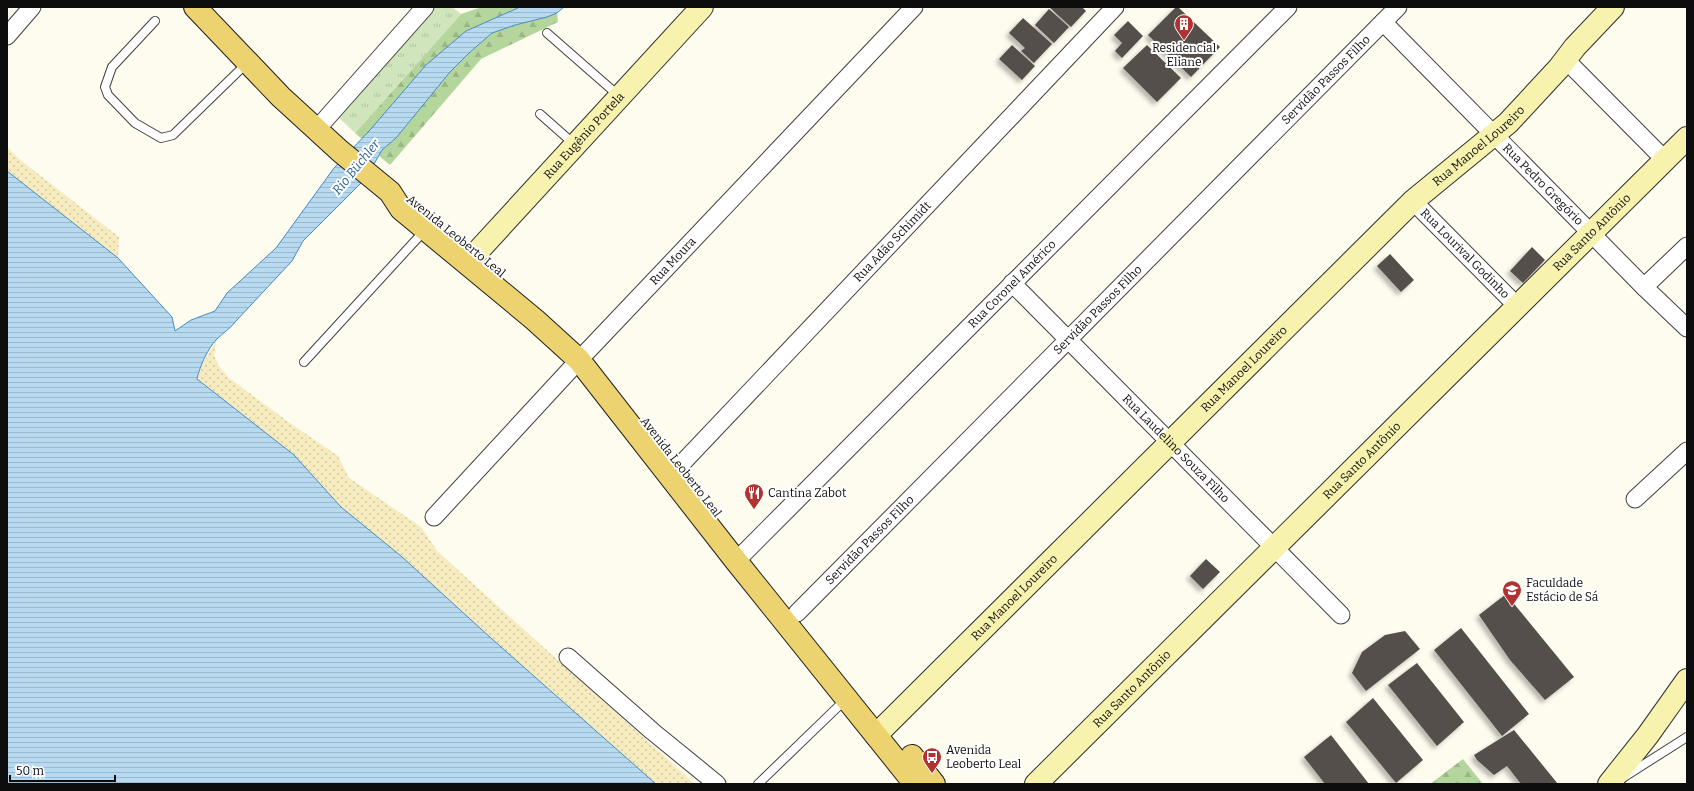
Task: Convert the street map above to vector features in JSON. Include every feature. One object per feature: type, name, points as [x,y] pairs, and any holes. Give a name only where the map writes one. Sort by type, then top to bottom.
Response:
[{"type":"main road","points":[[195,7],[247,63],[316,130],[383,187]]},
{"type":"main road","name":"Avenida Leoberto Leal","points":[[383,187],[404,194],[471,258]]},
{"type":"main road","name":"Avenida Leoberto Leal","points":[[383,187],[401,209],[426,229],[471,258],[548,312],[584,355],[741,556],[847,698],[934,784]]},
{"type":"main road","name":"Avenida Leoberto Leal","points":[[741,556],[797,613],[881,730],[916,784]]},
{"type":"street","points":[[7,36],[32,7]]},
{"type":"street","points":[[316,130],[425,7]]},
{"type":"street","name":"Rua Eugênio Portela","points":[[471,258],[702,7]]},
{"type":"street","name":"Rua Moura","points":[[434,518],[584,355],[914,7]]},
{"type":"street","name":"Rua Adão Schimidt","points":[[675,471],[1115,7]]},
{"type":"street","name":"Rua Coronel Américo","points":[[741,556],[1288,7]]},
{"type":"street","name":"Servidão Passos Filho","points":[[797,613],[1398,7]]},
{"type":"street","name":"Rua Manoel Loureiro","points":[[881,730],[1413,201],[1508,123],[1613,7]]},
{"type":"street","name":"Rua Pedro Gregório","points":[[1383,22],[1644,288],[1687,328]]},
{"type":"street","points":[[1565,59],[1665,160]]},
{"type":"street","name":"Rua Santo Antônio","points":[[1036,784],[1687,138]]},
{"type":"street","name":"Rua Lourival Godinho","points":[[1413,201],[1517,306]]},
{"type":"street","points":[[1644,288],[1687,246]]},
{"type":"street","name":"Rua Laudelino Souza Filho","points":[[1012,283],[1341,614]]},
{"type":"street","points":[[1634,499],[1687,451]]},
{"type":"street","points":[[568,657],[652,731],[717,784]]},
{"type":"street","points":[[1609,784],[1648,735],[1687,680]]},
{"type":"lane","points":[[155,21],[112,67],[105,87],[108,95],[134,123],[161,138],[173,134],[247,63]]},
{"type":"lane","points":[[547,32],[620,96]]},
{"type":"lane","points":[[540,114],[575,145]]},
{"type":"lane","points":[[304,362],[426,229]]},
{"type":"lane","points":[[758,784],[847,698]]},
{"type":"lane","points":[[1614,784],[1646,765],[1687,737]]},
{"type":"green space","points":[[430,7],[452,7],[461,14],[355,133],[336,115]]},
{"type":"green space","points":[[482,7],[517,8],[466,31],[362,139],[355,133],[461,14]]},
{"type":"green space","points":[[557,13],[558,22],[481,59],[390,165],[379,156],[382,150],[396,138],[450,72],[492,33]]},
{"type":"green space","points":[[1463,759],[1483,784],[1430,784]]},
{"type":"sand","points":[[7,147],[19,159],[119,237],[118,258],[7,171]]},
{"type":"sand","points":[[217,338],[214,355],[219,366],[229,378],[287,421],[338,456],[349,478],[421,527],[438,552],[695,784],[656,784],[492,639],[401,556],[341,507],[294,455],[197,379],[200,369]]},
{"type":"water","name":"Rio Büchler","points":[[520,7],[564,7],[557,13],[547,17],[515,25],[492,33],[450,72],[396,138],[382,150],[366,178],[303,241],[292,261],[213,344],[204,358],[197,379],[294,455],[341,507],[401,556],[492,639],[656,784],[7,784],[7,171],[118,258],[172,317],[175,331],[191,320],[215,311],[227,293],[276,248],[334,168],[370,130],[426,65],[466,31]]},
{"type":"building","points":[[1049,7],[1082,7],[1086,11],[1071,27]]},
{"type":"building","name":"Residencial Eliane","points":[[1176,7],[1178,7],[1220,47],[1191,77],[1148,35]]},
{"type":"building","points":[[1049,9],[1069,27],[1054,43],[1035,25]]},
{"type":"building","points":[[1023,18],[1052,44],[1034,63],[1021,51],[1025,48],[1009,33]]},
{"type":"building","points":[[1128,21],[1143,36],[1122,58],[1115,51],[1122,43],[1114,35]]},
{"type":"building","points":[[1012,45],[1035,66],[1022,80],[999,59]]},
{"type":"building","points":[[1147,45],[1181,78],[1157,102],[1123,68]]},
{"type":"building","points":[[1532,247],[1545,260],[1523,283],[1510,271]]},
{"type":"building","points":[[1390,254],[1414,280],[1401,292],[1377,266]]},
{"type":"building","points":[[1206,559],[1220,572],[1203,589],[1190,576]]},
{"type":"building","points":[[1506,594],[1574,677],[1545,700],[1510,660],[1479,615]]},
{"type":"building","points":[[1461,628],[1529,714],[1502,736],[1434,650]]},
{"type":"building","points":[[1405,631],[1420,649],[1366,691],[1352,673],[1362,652],[1385,635]]},
{"type":"building","points":[[1417,663],[1464,722],[1437,746],[1388,685]]},
{"type":"building","points":[[1373,698],[1423,760],[1396,783],[1346,722]]},
{"type":"building","points":[[1514,730],[1558,784],[1521,784],[1507,766],[1494,775],[1477,760],[1474,755]]},
{"type":"building","points":[[1331,735],[1369,784],[1325,784],[1304,757]]},
{"type":"place","name":"Residencial Eliane","points":[[1184,41]]},
{"type":"place","name":"Cantina Zabot","points":[[754,510]]},
{"type":"place","name":"Faculdade Estácio de Sá","points":[[1512,607]]},
{"type":"place","name":"Avenida Leoberto Leal","points":[[932,774]]}]
